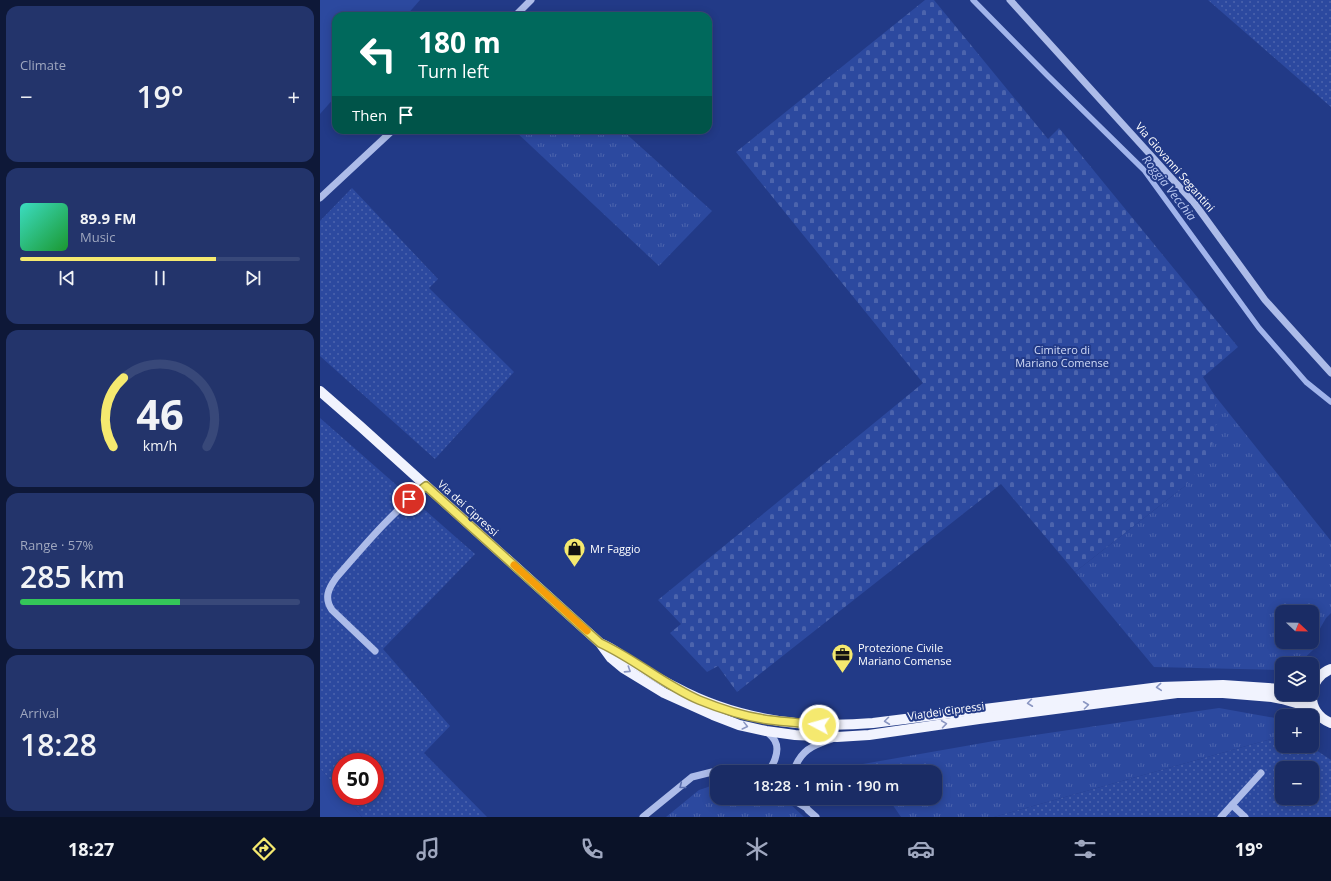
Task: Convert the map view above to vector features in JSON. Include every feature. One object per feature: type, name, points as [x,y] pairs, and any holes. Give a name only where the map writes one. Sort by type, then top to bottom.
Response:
[{"type":"main road","name":"Via dei Cipressi","points":[[320,391],[600,643],[611,658],[617,663],[664,693],[726,720],[766,731],[795,735],[837,737],[869,735],[1177,693],[1223,693],[1260,696],[1282,699],[1310,709]]},
{"type":"main road","name":"Via dei Cipressi","points":[[600,643],[615,650],[668,684],[699,700],[738,713],[768,720],[819,725],[873,723],[1160,687],[1223,685],[1275,689]]},
{"type":"main road","points":[[1319,677],[1331,669]]},
{"type":"main road","name":"Via dei Cipressi","points":[[1319,716],[1331,723]]},
{"type":"street","points":[[519,12],[531,0]]},
{"type":"street","name":"Via Giovanni Segantini","points":[[1010,0],[1195,204],[1266,300],[1331,373]]},
{"type":"street","points":[[320,198],[389,134]]},
{"type":"street","points":[[376,651],[332,610],[328,603],[328,594],[336,578],[385,522],[426,486]]},
{"type":"street","points":[[766,731],[775,742],[776,753],[772,765]]},
{"type":"street","points":[[795,765],[802,754],[820,743],[837,737]]},
{"type":"street","points":[[643,817],[692,777],[710,772]]},
{"type":"street","points":[[1221,817],[1261,773]]},
{"type":"street","points":[[800,805],[816,817]]},
{"type":"street","points":[[805,805],[808,810]]},
{"type":"street","points":[[1232,805],[1245,817]]},
{"type":"green space","points":[[320,0],[420,0],[410,12],[332,12],[332,100],[320,114]]},
{"type":"green space","name":"Cimitero di Mariano Comense","points":[[925,0],[934,0],[1048,139],[1059,128],[1238,347],[1203,377],[1215,396],[1216,432],[1207,459],[1185,486],[1075,572],[1001,484],[737,692],[718,666],[707,672],[670,633],[681,624],[658,600],[923,383],[736,152]]},
{"type":"green space","points":[[1208,0],[1331,0],[1331,107]]},
{"type":"green space","points":[[518,134],[626,134],[712,211],[659,266]]},
{"type":"green space","points":[[352,188],[438,279],[429,288],[514,372],[435,459],[320,356],[320,221]]},
{"type":"green space","points":[[1212,392],[1331,541],[1331,613],[1326,618],[1319,630],[1319,605],[1275,605],[1275,649],[1313,649],[1306,657],[1275,657],[1275,670],[1154,667],[1075,572],[1185,486]]},
{"type":"green space","points":[[320,418],[475,554],[383,649],[450,726],[424,753],[487,817],[362,817],[352,805],[384,805],[384,753],[332,753],[332,782],[320,768]]},
{"type":"green space","points":[[1219,708],[1275,718],[1275,738],[994,817],[901,817],[893,805],[942,805],[942,765],[863,764],[994,741]]},
{"type":"green space","points":[[1275,738],[1275,753],[1319,752],[1331,760],[1331,817],[994,817]]},
{"type":"green space","points":[[320,768],[332,782],[332,805],[352,805],[362,817],[320,817]]},
{"type":"green space","points":[[710,786],[710,805],[791,805],[804,817],[666,817],[699,790]]},
{"type":"waterway","name":"Roggia Vecchia","points":[[973,0],[1144,170],[1259,328],[1306,382],[1331,402]]},
{"type":"slow traffic","points":[[514,565],[587,631]]},
{"type":"place","name":"Mr Faggio","points":[[574,568]]},
{"type":"place","name":"Protezione Civile Mariano Comense","points":[[842,674]]},
{"type":"route","points":[[409,499],[426,486],[600,643],[615,650],[675,688],[699,700],[738,713],[768,720],[819,725]]}]
